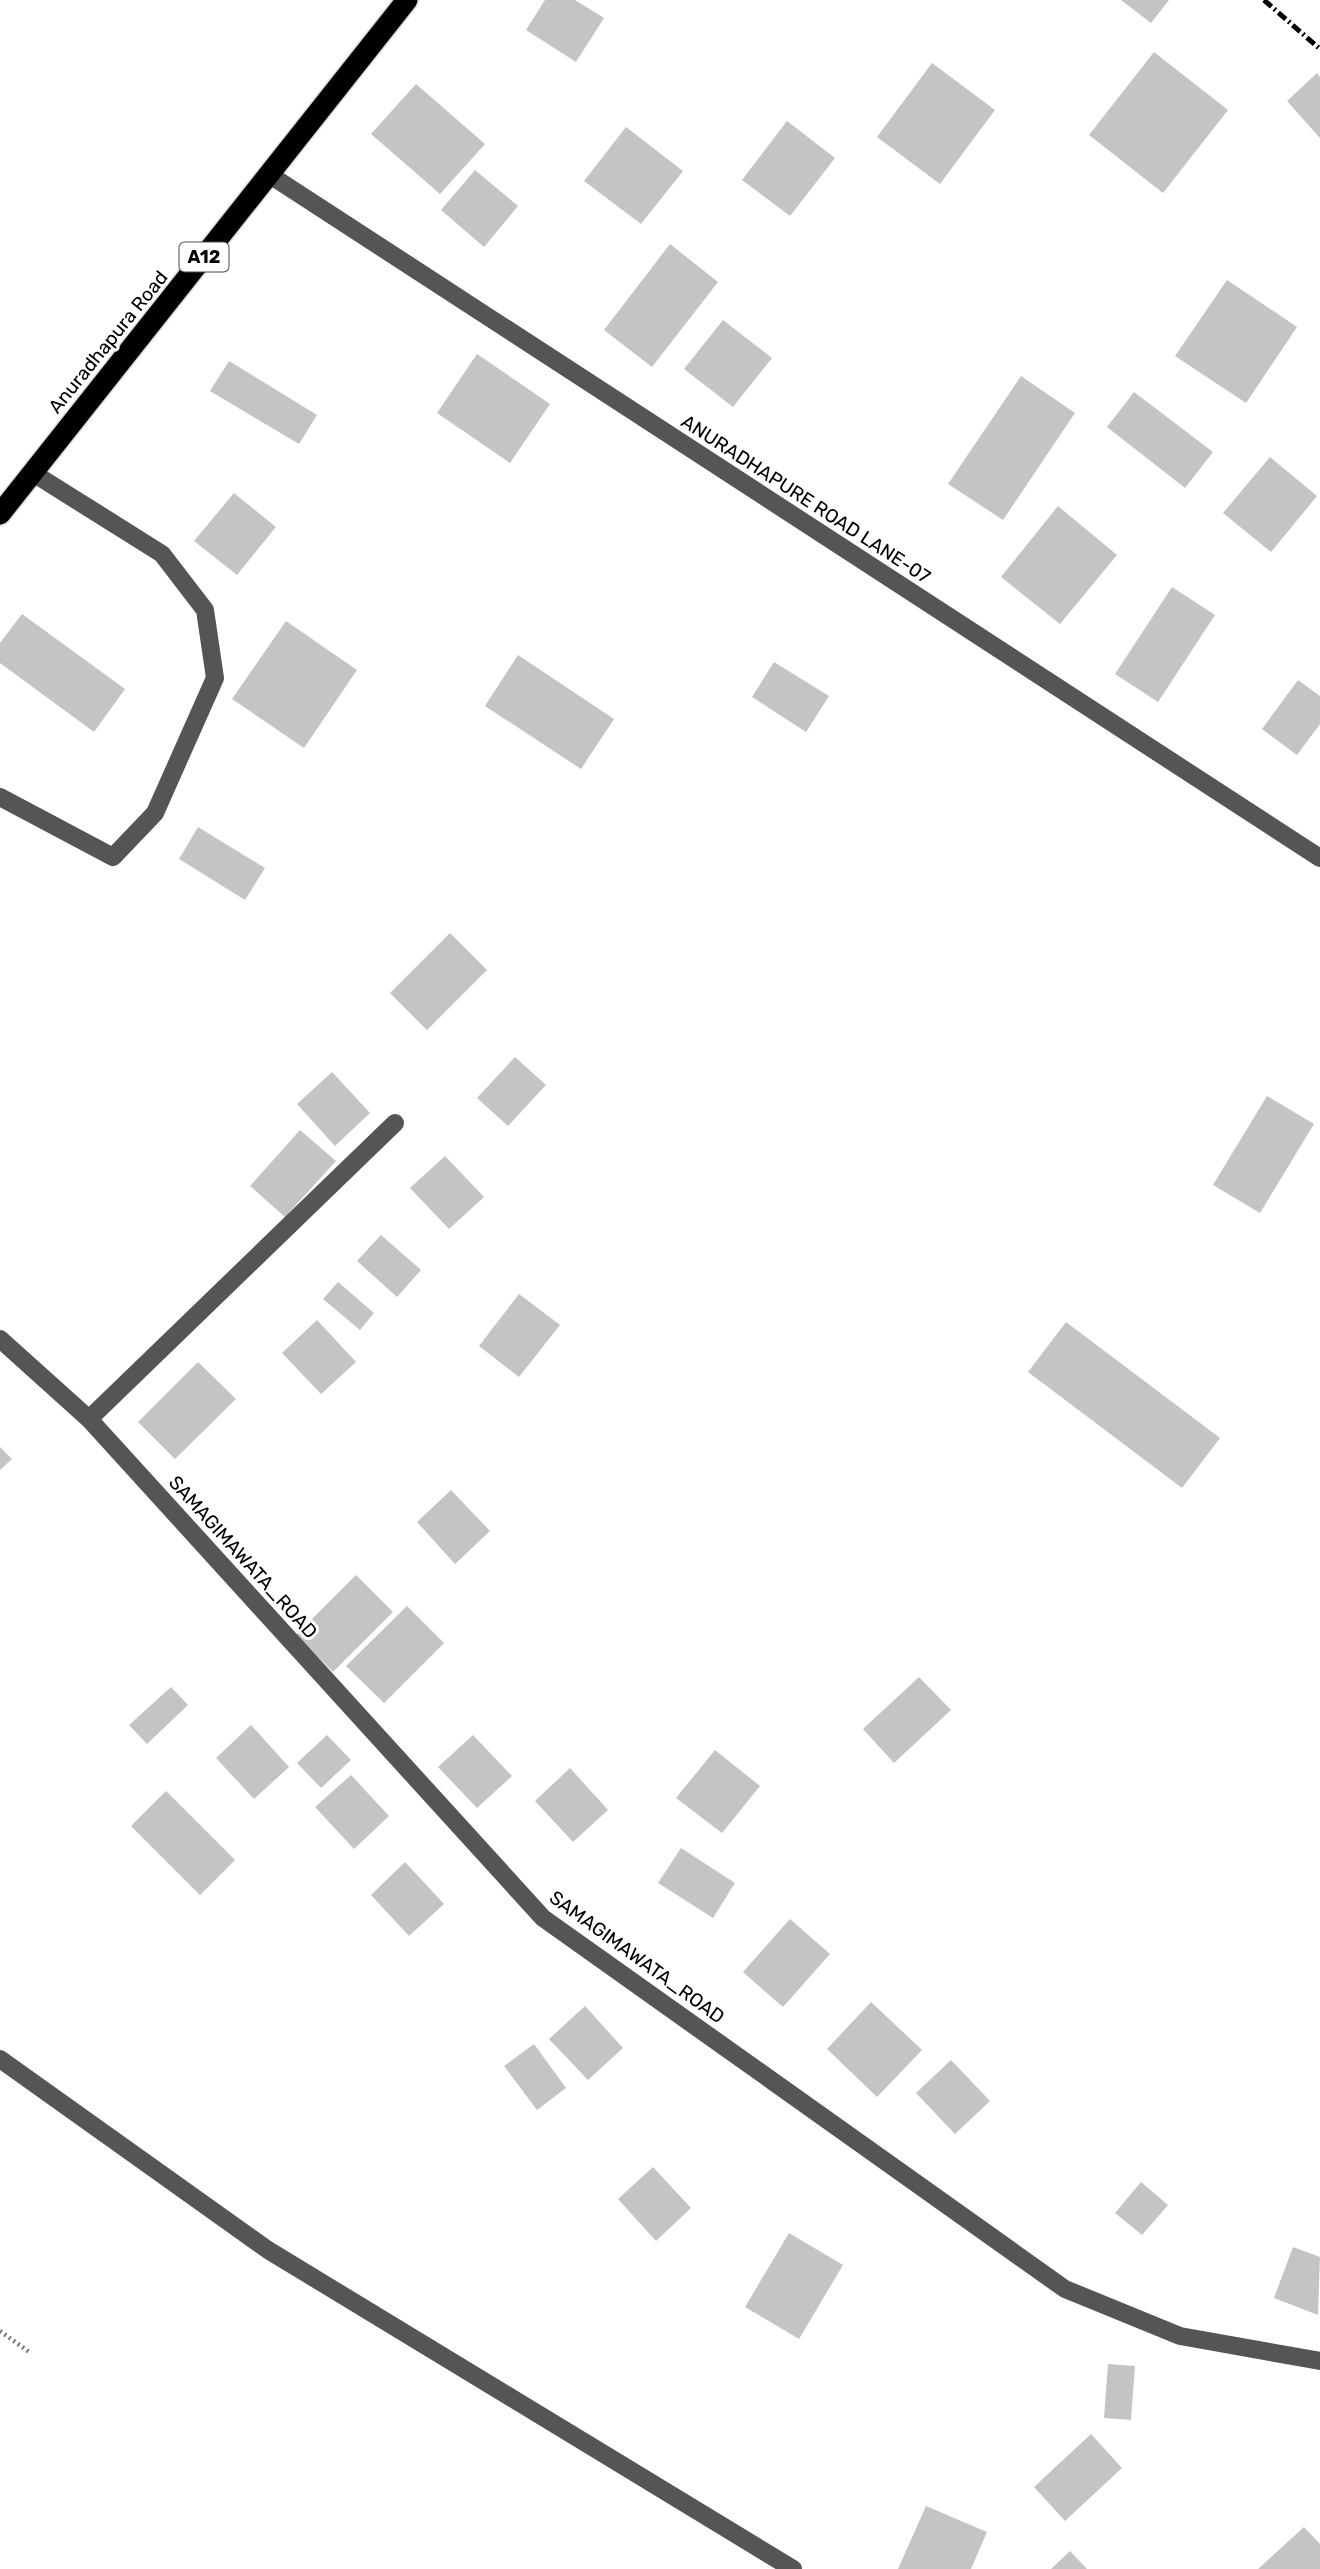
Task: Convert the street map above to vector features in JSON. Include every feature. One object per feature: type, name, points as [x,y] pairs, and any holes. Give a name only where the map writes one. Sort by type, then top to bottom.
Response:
[{"type":"highway","name":"Anuradhapura Road","points":[[0,514],[407,0]]},
{"type":"street","name":"ANURADHAPURE ROAD LANE-07","points":[[270,174],[1320,858]]},
{"type":"street","points":[[0,797],[113,857],[155,813],[215,678],[205,610],[162,554],[33,472]]},
{"type":"street","points":[[89,1419],[395,1123]]},
{"type":"street","name":"SAMAGIMAWATA_ROAD","points":[[0,1339],[89,1419],[543,1918],[1065,2289],[1180,2336],[1320,2361]]},
{"type":"street","points":[[0,2059],[268,2250],[793,2569]]},
{"type":"path","points":[[0,2331],[29,2352]]},
{"type":"building","points":[[545,0],[575,0],[604,18],[576,62],[526,30]]},
{"type":"building","points":[[1121,0],[1169,0],[1151,23]]},
{"type":"building","points":[[1154,52],[1228,110],[1163,193],[1089,135]]},
{"type":"building","points":[[932,63],[995,110],[940,184],[877,137]]},
{"type":"building","points":[[1317,73],[1320,77],[1320,138],[1287,101]]},
{"type":"building","points":[[416,84],[485,144],[440,194],[371,134]]},
{"type":"building","points":[[787,121],[835,158],[790,216],[742,180]]},
{"type":"building","points":[[626,127],[683,171],[641,224],[584,181]]},
{"type":"building","points":[[475,170],[518,206],[484,247],[441,210]]},
{"type":"building","points":[[670,244],[718,282],[652,367],[604,330]]},
{"type":"building","points":[[1227,280],[1297,327],[1246,403],[1175,356]]},
{"type":"building","points":[[723,320],[772,358],[733,407],[684,369]]},
{"type":"building","points":[[477,354],[550,404],[510,463],[437,413]]},
{"type":"building","points":[[229,361],[317,415],[299,444],[210,391]]},
{"type":"building","points":[[1021,376],[1075,413],[1003,520],[948,484]]},
{"type":"building","points":[[1134,392],[1213,452],[1185,488],[1107,427]]},
{"type":"building","points":[[1270,457],[1317,496],[1271,552],[1223,513]]},
{"type":"building","points":[[234,493],[276,527],[237,575],[194,541]]},
{"type":"building","points":[[1058,506],[1117,555],[1060,624],[1001,577]]},
{"type":"building","points":[[1172,587],[1215,615],[1158,702],[1115,674]]},
{"type":"building","points":[[22,614],[125,689],[94,732],[0,663],[0,643]]},
{"type":"building","points":[[286,621],[357,670],[304,748],[232,699]]},
{"type":"building","points":[[518,655],[614,719],[581,769],[485,706]]},
{"type":"building","points":[[774,662],[829,696],[806,732],[752,697]]},
{"type":"building","points":[[1298,680],[1320,696],[1320,724],[1297,755],[1262,729]]},
{"type":"building","points":[[198,827],[265,868],[245,900],[179,859]]},
{"type":"building","points":[[450,933],[487,970],[427,1030],[390,993]]},
{"type":"building","points":[[515,1057],[546,1085],[508,1126],[477,1098]]},
{"type":"building","points":[[332,1072],[370,1113],[335,1146],[297,1104]]},
{"type":"building","points":[[1267,1096],[1314,1124],[1260,1213],[1213,1185]]},
{"type":"building","points":[[300,1130],[336,1161],[285,1217],[250,1186]]},
{"type":"building","points":[[445,1156],[484,1197],[449,1229],[410,1188]]},
{"type":"building","points":[[381,1235],[421,1270],[397,1297],[357,1261]]},
{"type":"building","points":[[338,1282],[374,1313],[360,1330],[323,1299]]},
{"type":"building","points":[[519,1294],[560,1325],[519,1377],[479,1346]]},
{"type":"building","points":[[317,1320],[356,1362],[321,1394],[282,1353]]},
{"type":"building","points":[[1066,1322],[1220,1438],[1182,1488],[1028,1372]]},
{"type":"building","points":[[198,1362],[236,1399],[175,1459],[138,1422]]},
{"type":"building","points":[[0,1447],[12,1459],[0,1470]]},
{"type":"building","points":[[451,1490],[490,1531],[455,1564],[417,1522]]},
{"type":"building","points":[[356,1575],[393,1612],[333,1672],[296,1635]]},
{"type":"building","points":[[407,1606],[444,1643],[384,1703],[346,1666]]},
{"type":"building","points":[[919,1677],[951,1710],[894,1763],[863,1729]]},
{"type":"building","points":[[171,1687],[188,1705],[147,1744],[129,1725]]},
{"type":"building","points":[[251,1725],[289,1767],[254,1799],[216,1758]]},
{"type":"building","points":[[327,1735],[351,1760],[321,1788],[297,1763]]},
{"type":"building","points":[[473,1735],[512,1776],[477,1808],[438,1767]]},
{"type":"building","points":[[715,1750],[760,1786],[722,1833],[676,1798]]},
{"type":"building","points":[[570,1768],[608,1810],[573,1842],[535,1801]]},
{"type":"building","points":[[351,1775],[389,1816],[354,1849],[315,1807]]},
{"type":"building","points":[[166,1791],[235,1860],[200,1895],[131,1826]]},
{"type":"building","points":[[681,1848],[735,1883],[713,1918],[658,1883]]},
{"type":"building","points":[[405,1862],[444,1904],[409,1936],[371,1895]]},
{"type":"building","points":[[790,1919],[830,1954],[783,2007],[743,1972]]},
{"type":"building","points":[[871,2002],[922,2050],[877,2097],[827,2049]]},
{"type":"building","points":[[585,2006],[623,2048],[588,2080],[549,2039]]},
{"type":"building","points":[[534,2044],[566,2088],[537,2110],[504,2066]]},
{"type":"building","points":[[951,2060],[990,2101],[955,2134],[916,2093]]},
{"type":"building","points":[[653,2167],[691,2208],[656,2241],[618,2199]]},
{"type":"building","points":[[1141,2182],[1168,2205],[1142,2235],[1115,2213]]},
{"type":"building","points":[[789,2233],[843,2265],[799,2339],[745,2307]]},
{"type":"building","points":[[1293,2247],[1320,2257],[1318,2315],[1274,2298]]},
{"type":"building","points":[[1108,2364],[1135,2366],[1131,2420],[1104,2418]]},
{"type":"building","points":[[1091,2434],[1122,2468],[1065,2521],[1034,2487]]},
{"type":"building","points":[[926,2506],[987,2532],[971,2569],[898,2569]]},
{"type":"building","points":[[1304,2527],[1320,2544],[1320,2569],[1258,2569]]},
{"type":"building","points":[[1070,2551],[1087,2569],[1051,2569]]},
{"type":"railway","points":[[1264,0],[1320,49]]}]
